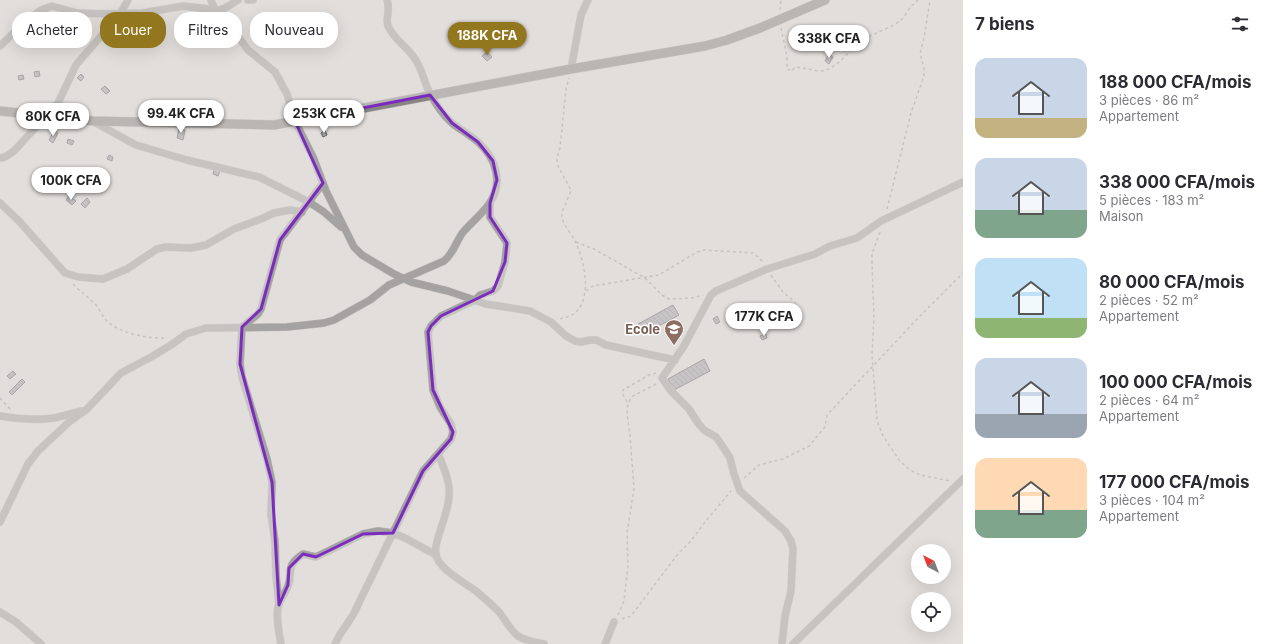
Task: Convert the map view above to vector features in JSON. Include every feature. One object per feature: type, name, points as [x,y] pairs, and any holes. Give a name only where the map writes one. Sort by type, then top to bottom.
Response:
[{"type":"street","points":[[121,12],[128,0]]},
{"type":"street","points":[[211,0],[215,10],[232,28],[248,50],[275,72],[287,94],[295,121],[313,157],[344,230],[354,247],[362,255],[411,282],[448,291],[486,304],[530,311],[551,322],[566,336],[575,341],[581,342],[596,340],[606,345],[675,360]]},
{"type":"street","points":[[149,12],[183,6],[215,10],[225,8],[238,0]]},
{"type":"street","points":[[248,0],[253,0]]},
{"type":"street","points":[[0,522],[28,464],[38,451],[69,422],[86,410],[122,373],[153,356],[186,334],[206,328],[287,327],[329,321],[370,300],[389,285],[444,260],[449,256],[462,232],[490,203],[495,191],[497,180],[497,173],[493,161],[478,142],[452,123],[430,95],[416,59],[397,39],[388,25],[387,20],[390,6],[387,0]]},
{"type":"street","points":[[571,69],[581,15],[588,0]]},
{"type":"street","points":[[0,111],[93,121],[267,125],[704,46],[727,40],[825,0]]},
{"type":"street","points":[[2,44],[26,21],[41,10],[52,6],[77,13],[100,14]]},
{"type":"street","points":[[0,158],[5,157],[14,151],[62,97],[76,64],[100,37]]},
{"type":"street","points":[[93,121],[136,145],[187,160],[259,177],[309,202],[324,212],[344,230]]},
{"type":"street","points":[[782,644],[785,616],[791,591],[793,549],[791,541],[784,531],[740,491],[730,458],[716,437],[704,430],[690,409],[671,391],[663,378],[675,360],[711,295],[716,291],[767,269],[814,254],[830,246],[856,238],[884,219],[963,182]]},
{"type":"street","points":[[281,644],[278,626],[279,605],[275,541],[271,515],[272,482],[267,459],[242,377],[240,364],[242,327],[258,314],[271,276],[280,240],[323,183]]},
{"type":"street","points":[[0,203],[19,221],[65,273],[78,277],[103,279],[127,269],[157,249],[166,247],[191,248],[206,245],[234,229],[261,219],[274,212],[290,210],[302,212]]},
{"type":"street","points":[[335,644],[338,636],[353,615],[422,471],[451,439],[453,432],[433,390],[428,332],[431,326],[441,316],[475,300],[480,295],[493,291],[498,286],[505,262],[507,243],[490,217],[490,203]]},
{"type":"street","points":[[0,416],[17,419],[54,418],[86,410]]},
{"type":"street","points":[[438,454],[450,485],[450,494],[446,513],[437,540],[436,555],[439,562],[451,574],[477,592],[499,612],[516,634],[525,640],[544,644]]},
{"type":"street","points":[[793,644],[961,480]]},
{"type":"street","points":[[279,605],[288,585],[290,567],[298,558],[303,554],[316,557],[363,534],[378,531],[393,533],[436,555]]},
{"type":"street","points":[[0,612],[16,622],[42,644]]},
{"type":"street","points":[[605,644],[614,622]]},
{"type":"path","points":[[781,0],[779,20],[787,57],[787,69],[792,70],[795,67],[801,67],[818,71],[826,70],[862,40],[895,24],[902,19],[918,0]]},
{"type":"path","points":[[930,0],[920,54],[924,67],[924,76],[912,113],[884,219],[872,254],[873,366],[877,420],[882,434],[896,456],[910,470],[920,475],[961,480]]},
{"type":"path","points":[[551,322],[574,314],[581,305],[586,291],[583,265],[576,242],[563,220],[562,215],[570,195],[570,190],[558,166],[557,158],[560,148],[566,89],[571,69]]},
{"type":"path","points":[[576,242],[594,249],[645,278],[662,295],[669,299],[692,298],[716,291]]},
{"type":"path","points":[[586,291],[593,286],[602,284],[659,275],[697,252],[704,250],[754,253],[761,259],[783,292],[796,303]]},
{"type":"path","points":[[65,273],[73,284],[95,304],[103,317],[109,323],[141,337],[153,339],[170,337]]},
{"type":"path","points":[[614,622],[631,616],[678,554],[691,541],[704,522],[737,483],[759,465],[783,460],[809,446],[825,427],[827,415],[920,316],[963,273]]},
{"type":"path","points":[[614,622],[624,601],[628,565],[627,533],[634,489],[627,413],[628,403],[633,396],[663,378],[654,373],[625,388],[622,393],[628,403]]},
{"type":"path","points":[[0,398],[7,404],[17,419]]},
{"type":"highlighted area","points":[[430,95],[452,123],[478,142],[493,161],[497,180],[490,203],[490,217],[507,243],[505,262],[493,291],[441,316],[431,326],[428,332],[433,390],[453,432],[451,439],[423,471],[393,533],[363,534],[316,557],[303,554],[289,568],[288,585],[279,605],[272,482],[240,364],[242,327],[261,309],[280,240],[323,183],[295,121]]},
{"type":"building","points":[[487,52],[492,57],[487,61],[482,56]]},
{"type":"building","points":[[829,54],[833,57],[829,64],[825,61]]},
{"type":"building","points":[[39,71],[40,76],[35,77],[34,72]]},
{"type":"building","points":[[81,74],[84,77],[81,81],[77,78]]},
{"type":"building","points":[[23,75],[24,79],[19,80],[18,76]]},
{"type":"building","points":[[105,86],[110,91],[106,94],[101,89]]},
{"type":"building","points":[[165,102],[167,107],[159,110],[158,105]]},
{"type":"building","points":[[179,129],[185,130],[183,140],[177,138]]},
{"type":"building","points":[[325,130],[327,135],[323,137],[321,133]]},
{"type":"building","points":[[54,131],[58,133],[53,143],[49,140]]},
{"type":"building","points":[[68,139],[74,141],[72,145],[67,143]]},
{"type":"building","points":[[109,155],[113,157],[112,161],[107,159]]},
{"type":"building","points":[[214,170],[220,171],[218,176],[213,174]]},
{"type":"building","points":[[69,196],[76,201],[72,205],[66,200]]},
{"type":"building","points":[[87,198],[90,202],[85,208],[81,204]]},
{"type":"building","points":[[673,305],[679,315],[644,334],[638,324]]},
{"type":"building","points":[[717,316],[720,322],[716,324],[713,319]]},
{"type":"building","points":[[766,334],[767,338],[762,340],[760,336]]},
{"type":"building","points":[[704,359],[710,371],[674,390],[668,379]]},
{"type":"building","points":[[13,371],[16,374],[10,379],[7,376]]},
{"type":"building","points":[[22,379],[25,382],[12,395],[9,392]]},
{"type":"place","name":"Ecole","points":[[674,346]]}]
